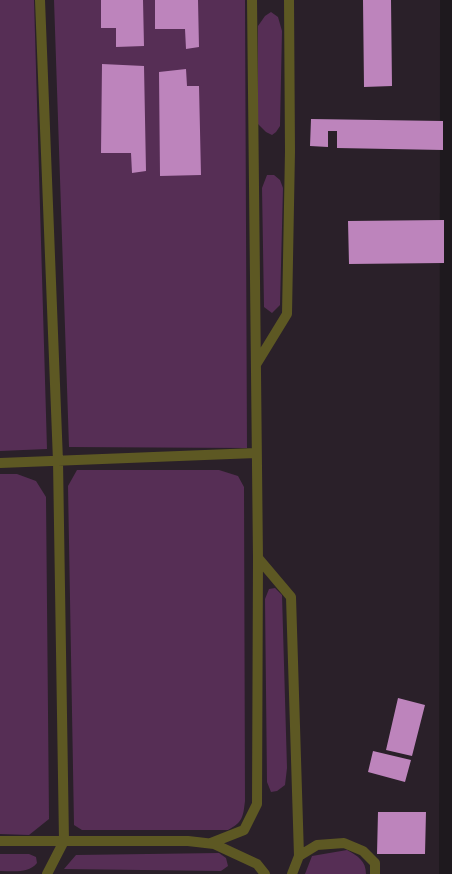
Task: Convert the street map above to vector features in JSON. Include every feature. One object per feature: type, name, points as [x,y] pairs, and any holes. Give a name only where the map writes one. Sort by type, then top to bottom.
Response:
[{"type":"lane","points":[[40,0],[58,461],[64,841],[46,874]]},
{"type":"lane","points":[[211,843],[244,830],[257,804],[258,558],[252,0]]},
{"type":"lane","points":[[256,364],[287,314],[290,151],[289,0]]},
{"type":"lane","points":[[0,463],[256,453]]},
{"type":"lane","points":[[258,558],[291,597],[299,856],[292,874]]},
{"type":"lane","points":[[0,841],[188,841],[211,843],[257,864],[265,874]]},
{"type":"lane","points":[[299,856],[317,845],[344,843],[363,851],[375,863],[375,874]]},
{"type":"shaded area","points":[[0,0],[440,0],[439,874],[0,874]]},
{"type":"shaded area","points":[[0,0],[34,0],[47,449],[0,451]]},
{"type":"shaded area","points":[[54,0],[245,0],[247,448],[69,447]]},
{"type":"shaded area","points":[[271,12],[278,17],[282,31],[280,126],[272,135],[258,124],[258,26],[265,16]]},
{"type":"shaded area","points":[[267,175],[274,175],[280,180],[283,188],[280,305],[272,313],[264,307],[262,188]]},
{"type":"shaded area","points":[[77,470],[219,470],[238,476],[244,487],[245,801],[241,819],[228,830],[82,830],[74,825],[68,486]]},
{"type":"shaded area","points":[[0,474],[17,474],[36,481],[46,497],[49,819],[29,835],[0,834]]},
{"type":"shaded area","points":[[275,588],[282,595],[287,768],[285,785],[277,791],[271,792],[267,782],[265,599],[269,589]]},
{"type":"shaded area","points":[[347,850],[361,859],[366,869],[366,874],[305,874],[312,856]]},
{"type":"shaded area","points":[[219,853],[226,858],[228,866],[221,871],[64,869],[76,855]]},
{"type":"shaded area","points":[[0,854],[29,854],[36,857],[37,863],[25,870],[0,871]]},
{"type":"building","points":[[101,0],[143,0],[144,46],[116,47],[116,28],[101,28]]},
{"type":"building","points":[[155,0],[198,0],[199,47],[186,49],[185,29],[155,29]]},
{"type":"building","points":[[363,0],[391,0],[392,86],[364,87]]},
{"type":"building","points":[[102,64],[144,66],[146,171],[132,173],[131,153],[101,153]]},
{"type":"building","points":[[186,69],[187,86],[199,86],[201,175],[160,176],[159,72]]},
{"type":"building","points":[[311,119],[443,121],[443,150],[337,148],[337,131],[328,131],[328,147],[310,146]]},
{"type":"building","points":[[444,220],[444,263],[349,264],[348,221]]},
{"type":"building","points":[[398,698],[425,705],[412,756],[386,750]]},
{"type":"building","points":[[373,751],[411,760],[405,782],[368,772]]},
{"type":"building","points":[[378,812],[426,812],[425,854],[377,854]]}]
